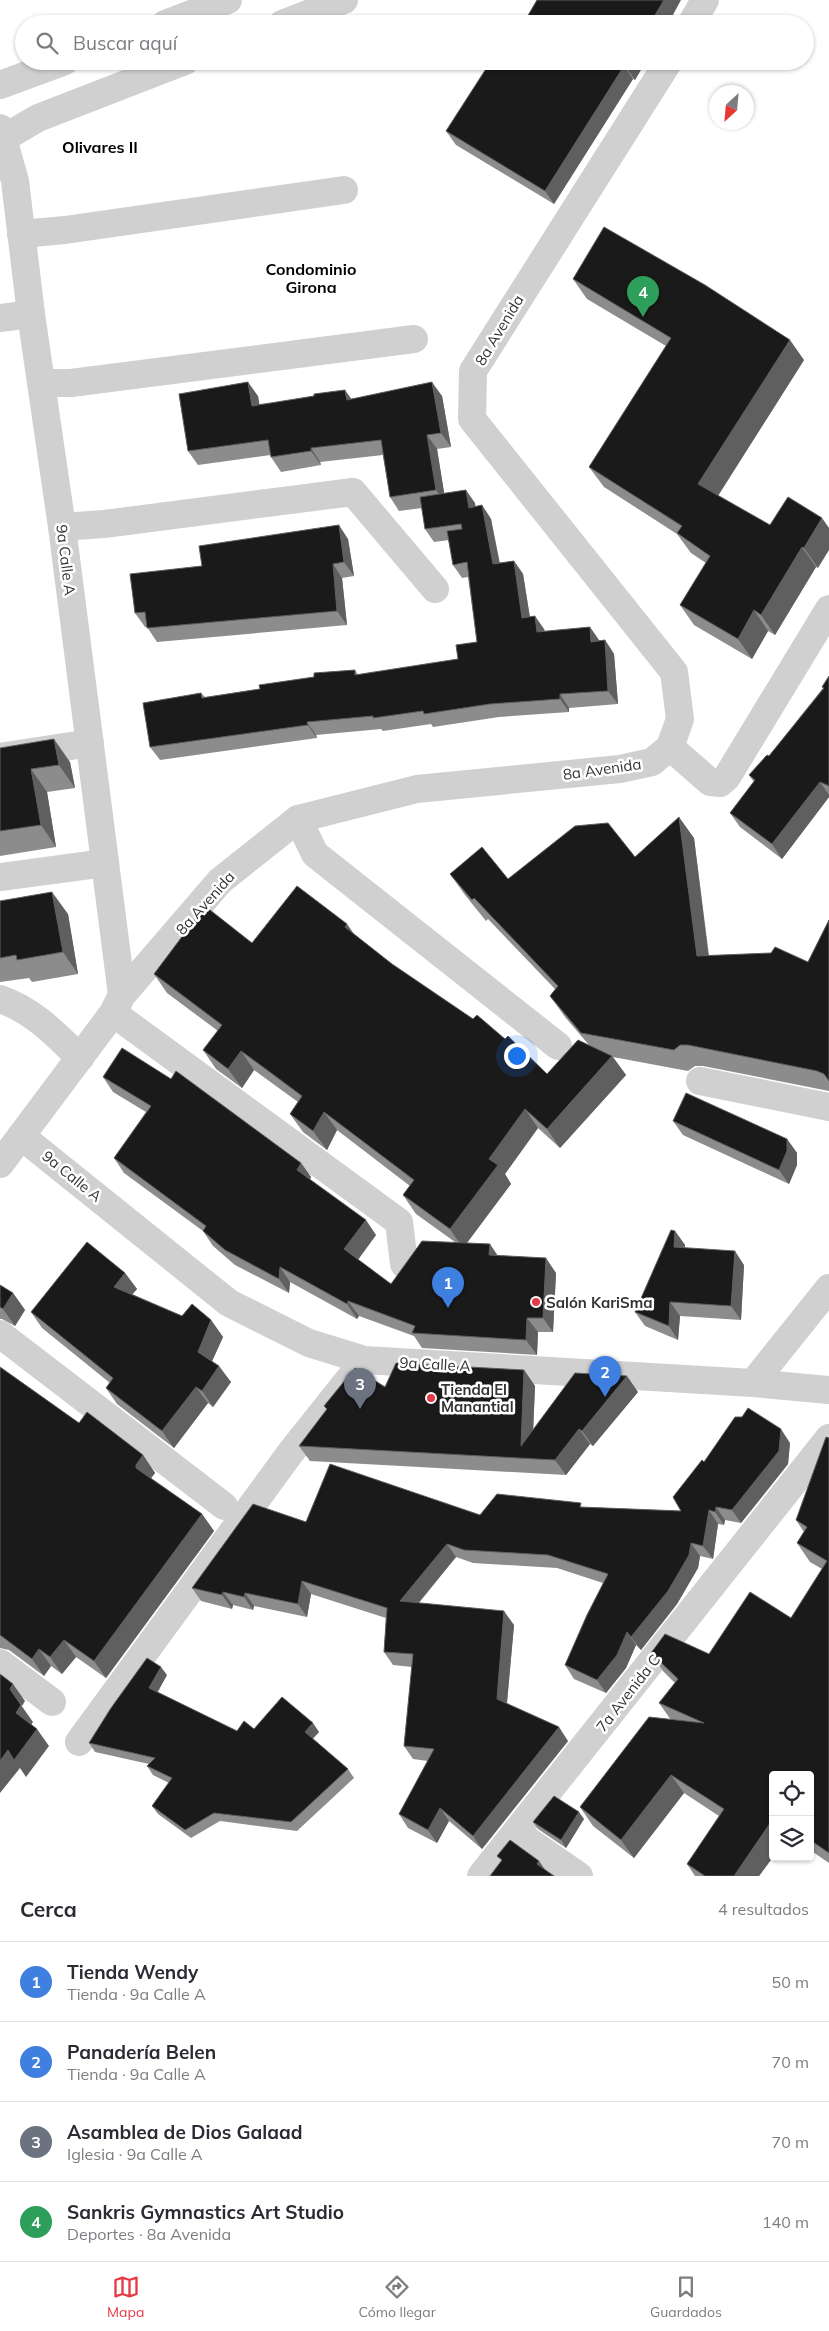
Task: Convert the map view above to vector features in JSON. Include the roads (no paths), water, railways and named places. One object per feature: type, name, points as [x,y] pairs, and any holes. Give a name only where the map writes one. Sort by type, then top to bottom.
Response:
[{"type":"street","points":[[188,15],[228,0]]},
{"type":"street","points":[[305,15],[344,0]]},
{"type":"street","points":[[696,15],[705,0]]},
{"type":"street","points":[[0,85],[41,70]]},
{"type":"street","points":[[2,133],[162,70]]},
{"type":"street","name":"8a Avenida","points":[[0,1164],[118,1004],[220,881],[298,819],[417,789],[620,769],[652,762],[670,747],[680,719],[674,672],[472,419],[473,371],[663,70]]},
{"type":"street","name":"9a Calle A","points":[[2,133],[15,181],[31,314],[62,527],[105,863],[118,1004]]},
{"type":"street","points":[[21,234],[65,230],[344,190]]},
{"type":"street","points":[[0,318],[31,314]]},
{"type":"street","points":[[42,383],[71,384],[414,339]]},
{"type":"street","points":[[62,527],[114,523],[353,492],[435,589]]},
{"type":"street","points":[[670,747],[710,782],[720,783],[727,777],[829,609]]},
{"type":"street","points":[[0,757],[90,743]]},
{"type":"street","points":[[298,819],[315,854],[558,1046]]},
{"type":"street","points":[[0,877],[105,863]]},
{"type":"street","points":[[0,999],[21,1007],[37,1018],[80,1058]]},
{"type":"street","points":[[118,1004],[399,1222],[404,1264]]},
{"type":"street","points":[[700,1081],[829,1107]]},
{"type":"street","name":"9a Calle A","points":[[21,1136],[229,1303],[309,1343],[364,1360],[753,1383],[829,1390]]},
{"type":"street","points":[[753,1383],[829,1288]]},
{"type":"street","points":[[0,1334],[224,1506]]},
{"type":"street","points":[[79,1742],[285,1460],[364,1360]]},
{"type":"street","name":"7a Avenida C","points":[[481,1876],[829,1438]]},
{"type":"street","points":[[0,1663],[52,1702]]},
{"type":"street","points":[[517,1833],[579,1876]]},
{"type":"place","name":"Sankris Gymnastics Art Studio","points":[[643,317]]},
{"type":"place","name":"Salón KariSma","points":[[536,1302]]},
{"type":"place","name":"Tienda Wendy","points":[[448,1308]]},
{"type":"place","name":"Panadería Belen","points":[[605,1397]]},
{"type":"place","name":"Tienda El Manantial","points":[[431,1398]]},
{"type":"place","name":"Asamblea de Dios Galaad","points":[[360,1409]]},
{"type":"district","name":"Olivares II","points":[[100,147]]},
{"type":"district","name":"Condominio Girona","points":[[311,278]]}]
